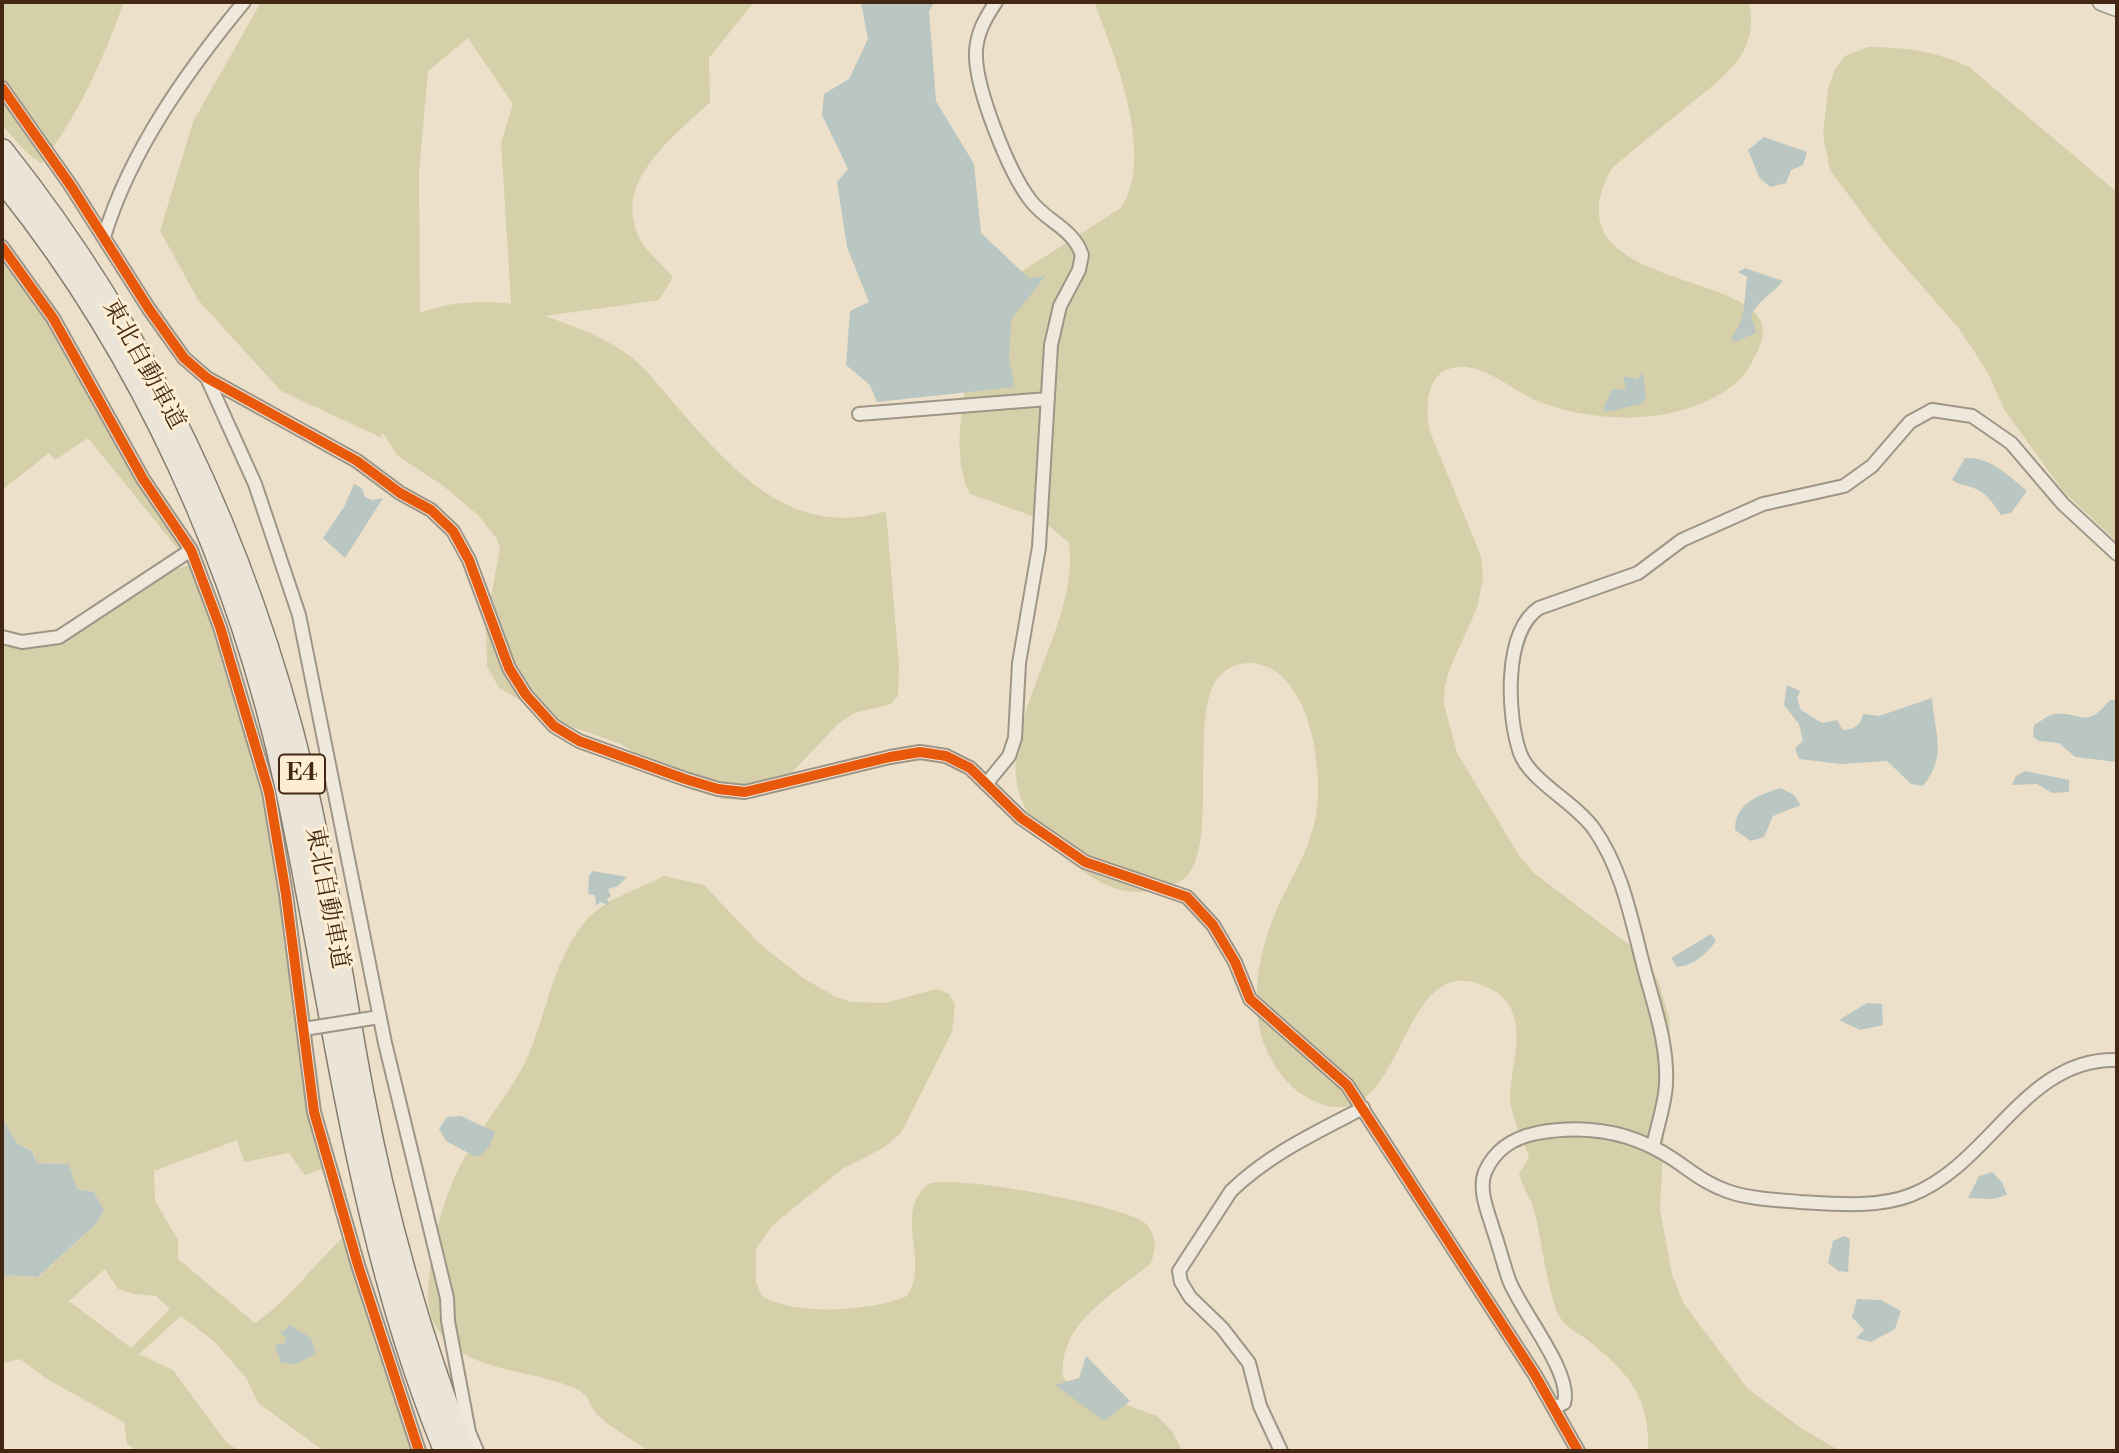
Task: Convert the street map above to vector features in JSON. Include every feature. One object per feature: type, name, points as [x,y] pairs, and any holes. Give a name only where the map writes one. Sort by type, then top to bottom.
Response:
[{"type":"highway","name":"東北自動車道","points":[[2,151],[79,255],[135,347],[199,469],[254,605],[280,687],[303,780],[362,1098],[388,1215],[418,1323],[463,1451]]},
{"type":"highway","name":"東北自動車道","points":[[2,178],[65,265],[121,356],[194,500],[237,611],[286,784],[345,1101],[371,1218],[402,1327],[446,1451]]},
{"type":"street","points":[[104,237],[114,203],[150,136],[194,65],[244,2]]},
{"type":"street","points":[[987,783],[1009,756],[1015,738],[1019,663],[1039,547],[1056,319],[1079,270],[1082,255],[1069,233],[1039,210],[1026,194],[984,98],[976,51],[981,27],[996,2]]},
{"type":"street","points":[[2101,2],[2117,8]]},
{"type":"street","points":[[2,88],[184,358],[206,377],[357,461],[400,493],[431,510],[453,531],[469,560],[509,668],[526,695],[554,726],[579,741],[707,786],[731,791],[745,792],[920,752],[946,756],[970,768],[1021,818],[1085,862],[1186,897],[1213,925],[1235,962],[1250,999],[1347,1085],[1554,1408],[1578,1451]]},
{"type":"street","points":[[2,247],[53,318],[120,433],[143,479],[191,550],[220,627],[269,792],[307,1027],[314,1112],[326,1158],[419,1451]]},
{"type":"street","points":[[206,377],[255,484],[299,615],[377,1015],[428,1214],[470,1432],[477,1451]]},
{"type":"street","points":[[859,414],[1048,399]]},
{"type":"street","points":[[1653,1147],[1666,1084],[1664,1042],[1625,897],[1607,848],[1595,830],[1566,799],[1537,775],[1522,758],[1518,746],[1511,687],[1512,660],[1518,632],[1525,620],[1539,608],[1647,569],[1682,540],[1763,504],[1844,486],[1872,466],[1910,422],[1932,410],[1961,413],[1996,432],[2032,465],[2063,504],[2117,554]]},
{"type":"street","points":[[2,637],[22,642],[60,637],[191,550]]},
{"type":"street","points":[[307,1027],[377,1015]]},
{"type":"street","points":[[1554,1408],[1564,1403],[1567,1393],[1555,1364],[1509,1281],[1486,1207],[1484,1176],[1501,1148],[1528,1135],[1551,1129],[1598,1128],[1653,1147],[1693,1174],[1729,1192],[1801,1202],[1861,1203],[1891,1200],[1925,1188],[1957,1166],[2059,1072],[2081,1062],[2117,1060]]},
{"type":"street","points":[[1281,1451],[1260,1406],[1249,1363],[1222,1328],[1190,1297],[1181,1282],[1180,1271],[1231,1191],[1240,1182],[1291,1145],[1363,1108]]},
{"type":"shaded area","points":[[2,2],[124,2],[89,86],[67,126],[41,164],[25,151],[2,125]]},
{"type":"shaded area","points":[[261,2],[754,2],[709,58],[710,102],[652,160],[634,195],[633,215],[638,235],[649,252],[673,277],[659,300],[545,316],[598,337],[634,360],[648,372],[721,455],[768,494],[795,508],[823,516],[853,518],[886,511],[899,665],[898,696],[891,704],[854,713],[838,724],[780,785],[744,800],[722,799],[658,769],[621,744],[561,723],[499,688],[487,666],[486,624],[500,548],[497,539],[478,515],[442,485],[398,456],[383,433],[380,437],[281,391],[199,301],[160,231],[193,122]],"holes":[[[468,38],[513,104],[501,143],[511,304],[465,303],[420,313],[419,173],[428,71]]]},
{"type":"shaded area","points":[[861,2],[935,2],[929,11],[936,101],[974,164],[981,233],[1030,279],[1046,275],[1011,320],[1009,361],[1015,387],[877,402],[870,385],[846,365],[850,311],[869,302],[847,247],[837,182],[848,169],[822,115],[824,94],[849,79],[868,39]]},
{"type":"shaded area","points":[[1094,2],[1749,2],[1749,36],[1736,63],[1714,85],[1612,168],[1599,210],[1610,240],[1637,261],[1743,303],[1761,322],[1759,348],[1739,380],[1714,397],[1690,408],[1637,417],[1582,414],[1557,408],[1533,399],[1484,372],[1466,367],[1443,372],[1436,379],[1428,398],[1430,432],[1481,556],[1483,579],[1477,608],[1450,668],[1445,685],[1444,704],[1457,753],[1520,857],[1534,873],[1632,947],[1658,980],[1670,1021],[1660,1210],[1672,1275],[1684,1304],[1748,1389],[1801,1428],[1840,1451],[1648,1451],[1645,1417],[1635,1389],[1616,1365],[1561,1319],[1553,1299],[1534,1209],[1519,1174],[1529,1157],[1510,1102],[1516,1027],[1509,1005],[1499,994],[1476,983],[1449,983],[1428,998],[1381,1080],[1361,1100],[1336,1107],[1303,1095],[1278,1070],[1267,1051],[1257,1014],[1258,975],[1274,917],[1310,838],[1316,816],[1318,774],[1315,750],[1301,703],[1288,684],[1273,670],[1253,663],[1233,666],[1217,679],[1209,696],[1205,720],[1201,833],[1197,856],[1189,873],[1180,881],[1161,889],[1138,892],[1106,885],[1086,874],[1059,853],[1037,828],[1026,809],[1021,798],[1016,769],[1019,739],[1027,707],[1063,607],[1069,575],[1069,543],[1041,519],[970,494],[963,472],[960,448],[961,421],[971,365],[991,291],[1121,208],[1131,186],[1133,134],[1128,105],[1121,76]]},
{"type":"shaded area","points":[[1868,47],[1920,51],[1969,67],[2117,192],[2117,542],[2064,492],[2005,411],[1987,371],[1960,330],[1882,240],[1830,170],[1823,135],[1828,89],[1835,69],[1845,56]]},
{"type":"shaded area","points":[[1764,137],[1807,152],[1803,165],[1791,170],[1786,183],[1770,187],[1759,177],[1748,150]]},
{"type":"shaded area","points":[[2,257],[47,318],[184,545],[178,549],[88,438],[55,460],[49,453],[2,490]]},
{"type":"shaded area","points":[[1745,268],[1783,281],[1751,315],[1756,333],[1734,342],[1731,338],[1742,317],[1747,277],[1738,272]]},
{"type":"shaded area","points":[[1640,374],[1643,375],[1646,399],[1640,404],[1606,412],[1603,409],[1612,389],[1626,389],[1623,376],[1638,379]]},
{"type":"shaded area","points":[[1965,458],[1991,464],[2027,491],[2011,513],[2001,515],[1982,492],[1952,480]]},
{"type":"shaded area","points":[[354,484],[362,488],[365,497],[372,500],[383,498],[345,558],[323,538],[344,507]]},
{"type":"shaded area","points":[[191,564],[266,791],[325,1168],[305,1175],[289,1153],[244,1162],[237,1140],[154,1171],[155,1201],[178,1240],[178,1259],[255,1323],[280,1303],[346,1235],[370,1326],[403,1417],[411,1451],[324,1451],[258,1403],[246,1378],[215,1342],[181,1316],[139,1354],[173,1370],[226,1442],[239,1451],[137,1451],[127,1444],[124,1422],[47,1379],[20,1359],[3,1363],[2,1275],[39,1277],[96,1224],[104,1210],[94,1192],[77,1189],[69,1164],[37,1163],[33,1151],[17,1143],[2,1118],[2,643],[54,645],[177,569]],"holes":[[[105,1269],[118,1289],[156,1296],[170,1309],[131,1348],[69,1301]]]},
{"type":"shaded area","points":[[1787,685],[1800,691],[1797,698],[1801,710],[1822,723],[1837,720],[1843,730],[1856,726],[1863,714],[1879,716],[1932,698],[1938,743],[1931,775],[1923,786],[1911,784],[1887,761],[1841,764],[1799,759],[1795,748],[1803,741],[1799,724],[1784,705]]},
{"type":"shaded area","points":[[2110,700],[2117,700],[2117,762],[2075,757],[2059,743],[2039,741],[2033,737],[2034,725],[2049,716],[2064,714],[2089,717]]},
{"type":"shaded area","points":[[2025,771],[2069,780],[2069,792],[2052,793],[2037,784],[2012,785],[2016,776]]},
{"type":"shaded area","points":[[1780,788],[1793,794],[1801,805],[1773,816],[1764,837],[1751,841],[1735,830],[1743,807]]},
{"type":"shaded area","points":[[593,871],[627,877],[618,886],[608,889],[611,896],[607,899],[610,906],[600,902],[596,906],[595,895],[588,894],[589,875]]},
{"type":"shaded area","points":[[664,876],[704,885],[760,944],[803,978],[836,997],[851,1002],[885,1003],[937,989],[949,994],[955,1005],[952,1032],[901,1133],[883,1148],[844,1168],[772,1226],[760,1243],[756,1249],[756,1282],[761,1295],[793,1307],[812,1309],[854,1308],[907,1296],[915,1269],[913,1210],[917,1197],[927,1185],[940,1182],[1036,1193],[1107,1208],[1133,1217],[1146,1224],[1154,1238],[1155,1248],[1151,1263],[1106,1298],[1079,1325],[1064,1357],[1063,1377],[1069,1384],[1157,1416],[1172,1431],[1182,1451],[649,1451],[601,1418],[577,1389],[479,1361],[448,1342],[433,1320],[428,1292],[435,1239],[454,1178],[476,1138],[522,1068],[535,1039],[564,954],[583,924],[610,901]]},
{"type":"shaded area","points":[[1711,934],[1716,941],[1704,955],[1694,962],[1677,967],[1671,958]]},
{"type":"shaded area","points":[[1867,1003],[1882,1004],[1883,1025],[1860,1030],[1839,1020]]},
{"type":"shaded area","points":[[461,1116],[495,1132],[489,1147],[476,1157],[446,1141],[439,1129],[447,1117]]},
{"type":"shaded area","points":[[2,1118],[17,1143],[32,1151],[37,1163],[69,1164],[77,1189],[94,1192],[104,1210],[96,1224],[38,1277],[2,1275]]},
{"type":"shaded area","points":[[1992,1172],[2002,1182],[2007,1195],[1993,1199],[1968,1198],[1979,1176]]},
{"type":"shaded area","points":[[1844,1236],[1850,1239],[1848,1272],[1838,1271],[1828,1263],[1833,1241]]},
{"type":"shaded area","points":[[1857,1299],[1881,1300],[1901,1311],[1895,1329],[1871,1342],[1856,1338],[1864,1330],[1852,1317]]},
{"type":"shaded area","points":[[290,1325],[311,1338],[316,1353],[297,1364],[281,1363],[275,1345],[285,1343],[286,1337],[280,1334]]},
{"type":"shaded area","points":[[1086,1356],[1130,1401],[1104,1421],[1055,1385],[1079,1378]]},
{"type":"cycle path","points":[[2,88],[71,186],[149,309],[184,358],[207,378],[357,461],[400,493],[431,510],[453,531],[469,560],[509,668],[526,695],[554,726],[579,741],[685,779],[718,789],[745,792],[890,757],[920,752],[946,756],[970,768],[1021,818],[1085,862],[1187,897],[1213,925],[1235,962],[1250,999],[1347,1085],[1535,1375],[1578,1451]]},
{"type":"cycle path","points":[[2,247],[53,318],[143,479],[191,550],[220,627],[269,792],[286,894],[314,1112],[358,1265],[419,1451]]}]
